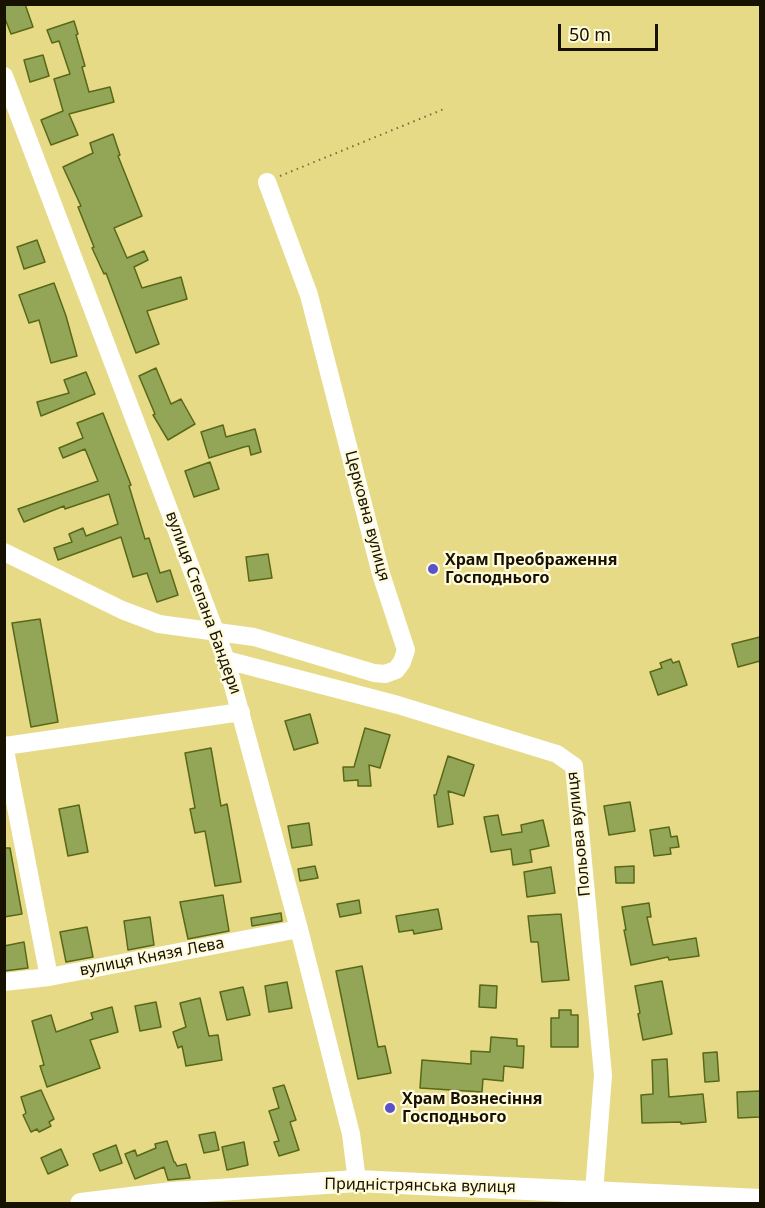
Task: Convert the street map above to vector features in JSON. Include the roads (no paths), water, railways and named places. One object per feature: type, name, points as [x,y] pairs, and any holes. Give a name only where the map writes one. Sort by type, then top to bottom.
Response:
[{"type":"main road","name":"Придністрянська вулиця","points":[[81,1203],[172,1193],[357,1181],[760,1200]]},
{"type":"street","name":"вулиця Степана Бандери","points":[[5,78],[226,660],[299,929],[351,1134],[357,1181]]},
{"type":"street","name":"Церковна вулиця","points":[[215,632],[254,637],[374,673],[385,674],[396,670],[406,650],[381,574],[309,295],[267,182]]},
{"type":"street","points":[[4,552],[122,610],[159,624],[215,632]]},
{"type":"street","name":"Польова вулиця","points":[[226,660],[399,705],[557,754],[574,766],[603,1075],[594,1192]]},
{"type":"street","points":[[49,977],[5,745],[241,712]]},
{"type":"street","name":"вулиця Князя Лева","points":[[4,982],[49,977],[299,929]]},
{"type":"place","name":"Храм Преображення Господнього","points":[[433,569]]},
{"type":"place","name":"Храм Вознесіння Господнього","points":[[390,1108]]}]
